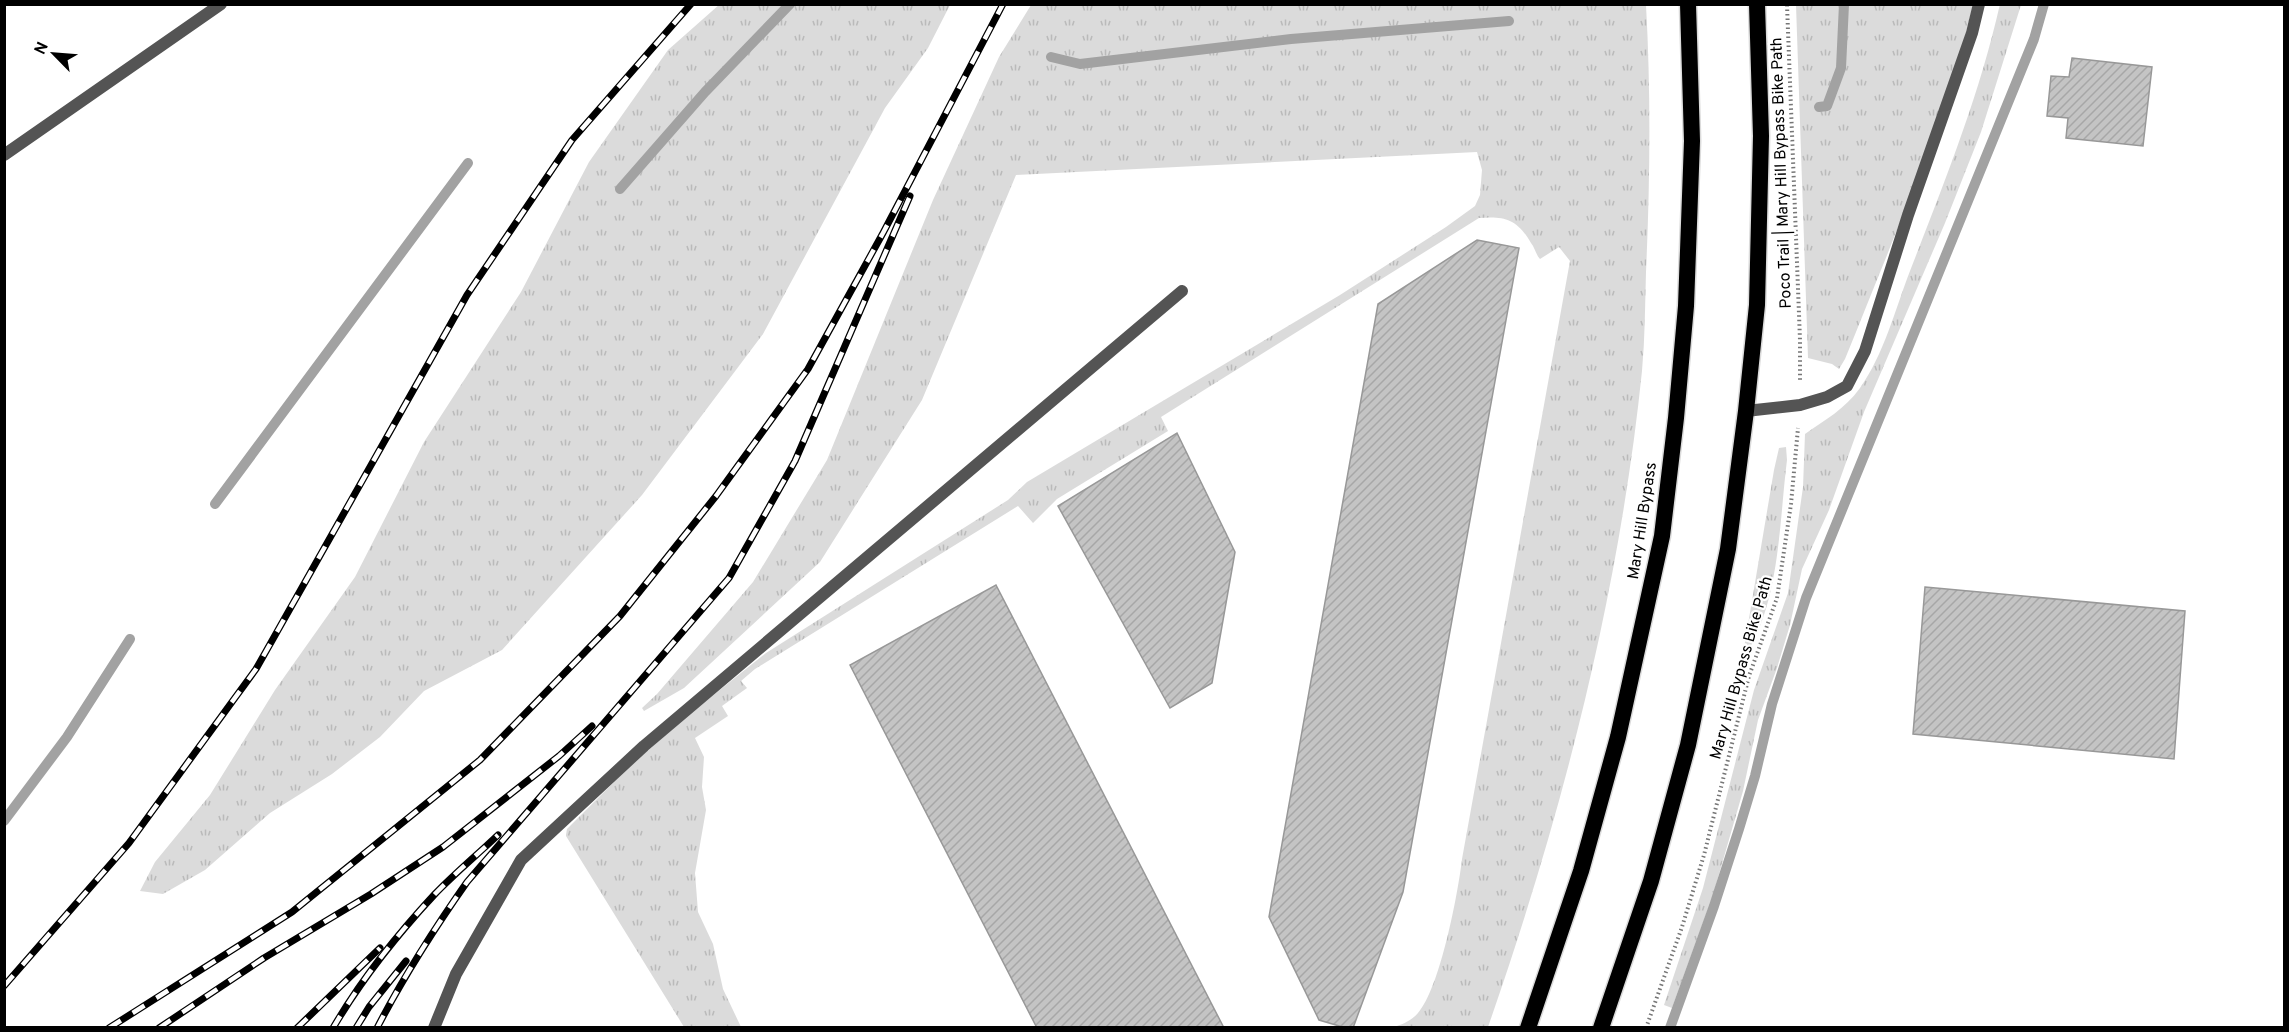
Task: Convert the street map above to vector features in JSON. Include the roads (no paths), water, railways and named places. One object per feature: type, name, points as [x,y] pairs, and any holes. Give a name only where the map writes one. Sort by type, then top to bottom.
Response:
[{"type":"highway","name":"Mary Hill Bypass","points":[[1528,1028],[1581,871],[1618,736],[1662,536],[1686,306],[1692,141],[1688,4]]},
{"type":"highway","points":[[1601,1028],[1651,881],[1688,745],[1728,549],[1757,305],[1761,136],[1757,4]]},
{"type":"lane","points":[[4,155],[221,4]]},
{"type":"lane","points":[[1746,411],[1800,405],[1827,397],[1847,386],[1864,351],[1908,215],[1972,33],[1979,4]]},
{"type":"lane","points":[[434,1028],[456,974],[521,860],[644,746],[1182,291]]},
{"type":"waterway","points":[[620,189],[705,92],[790,4]]},
{"type":"waterway","points":[[1819,107],[1827,106],[1841,68],[1844,4]]},
{"type":"waterway","points":[[1670,1028],[1739,829],[1755,776],[1772,704],[1806,598],[2034,39],[2044,4]]},
{"type":"waterway","points":[[1051,57],[1080,64],[1291,39],[1509,21]]},
{"type":"waterway","points":[[215,504],[468,163]]},
{"type":"waterway","points":[[4,821],[67,737],[130,639]]},
{"type":"railway","points":[[4,986],[129,843],[256,669],[467,295],[572,140],[691,4]]},
{"type":"railway","points":[[109,1028],[292,912],[480,760],[620,616],[716,496],[808,369],[883,233],[1003,4]]},
{"type":"railway","points":[[377,1028],[420,953],[467,882],[729,578],[795,461],[910,196]]},
{"type":"railway","points":[[159,1028],[264,958],[371,894],[443,847],[559,756],[592,726]]},
{"type":"railway","points":[[333,1028],[367,976],[406,926],[442,887],[498,835]]},
{"type":"railway","points":[[297,1028],[380,948]]},
{"type":"railway","points":[[356,1028],[369,1007],[406,961]]}]
